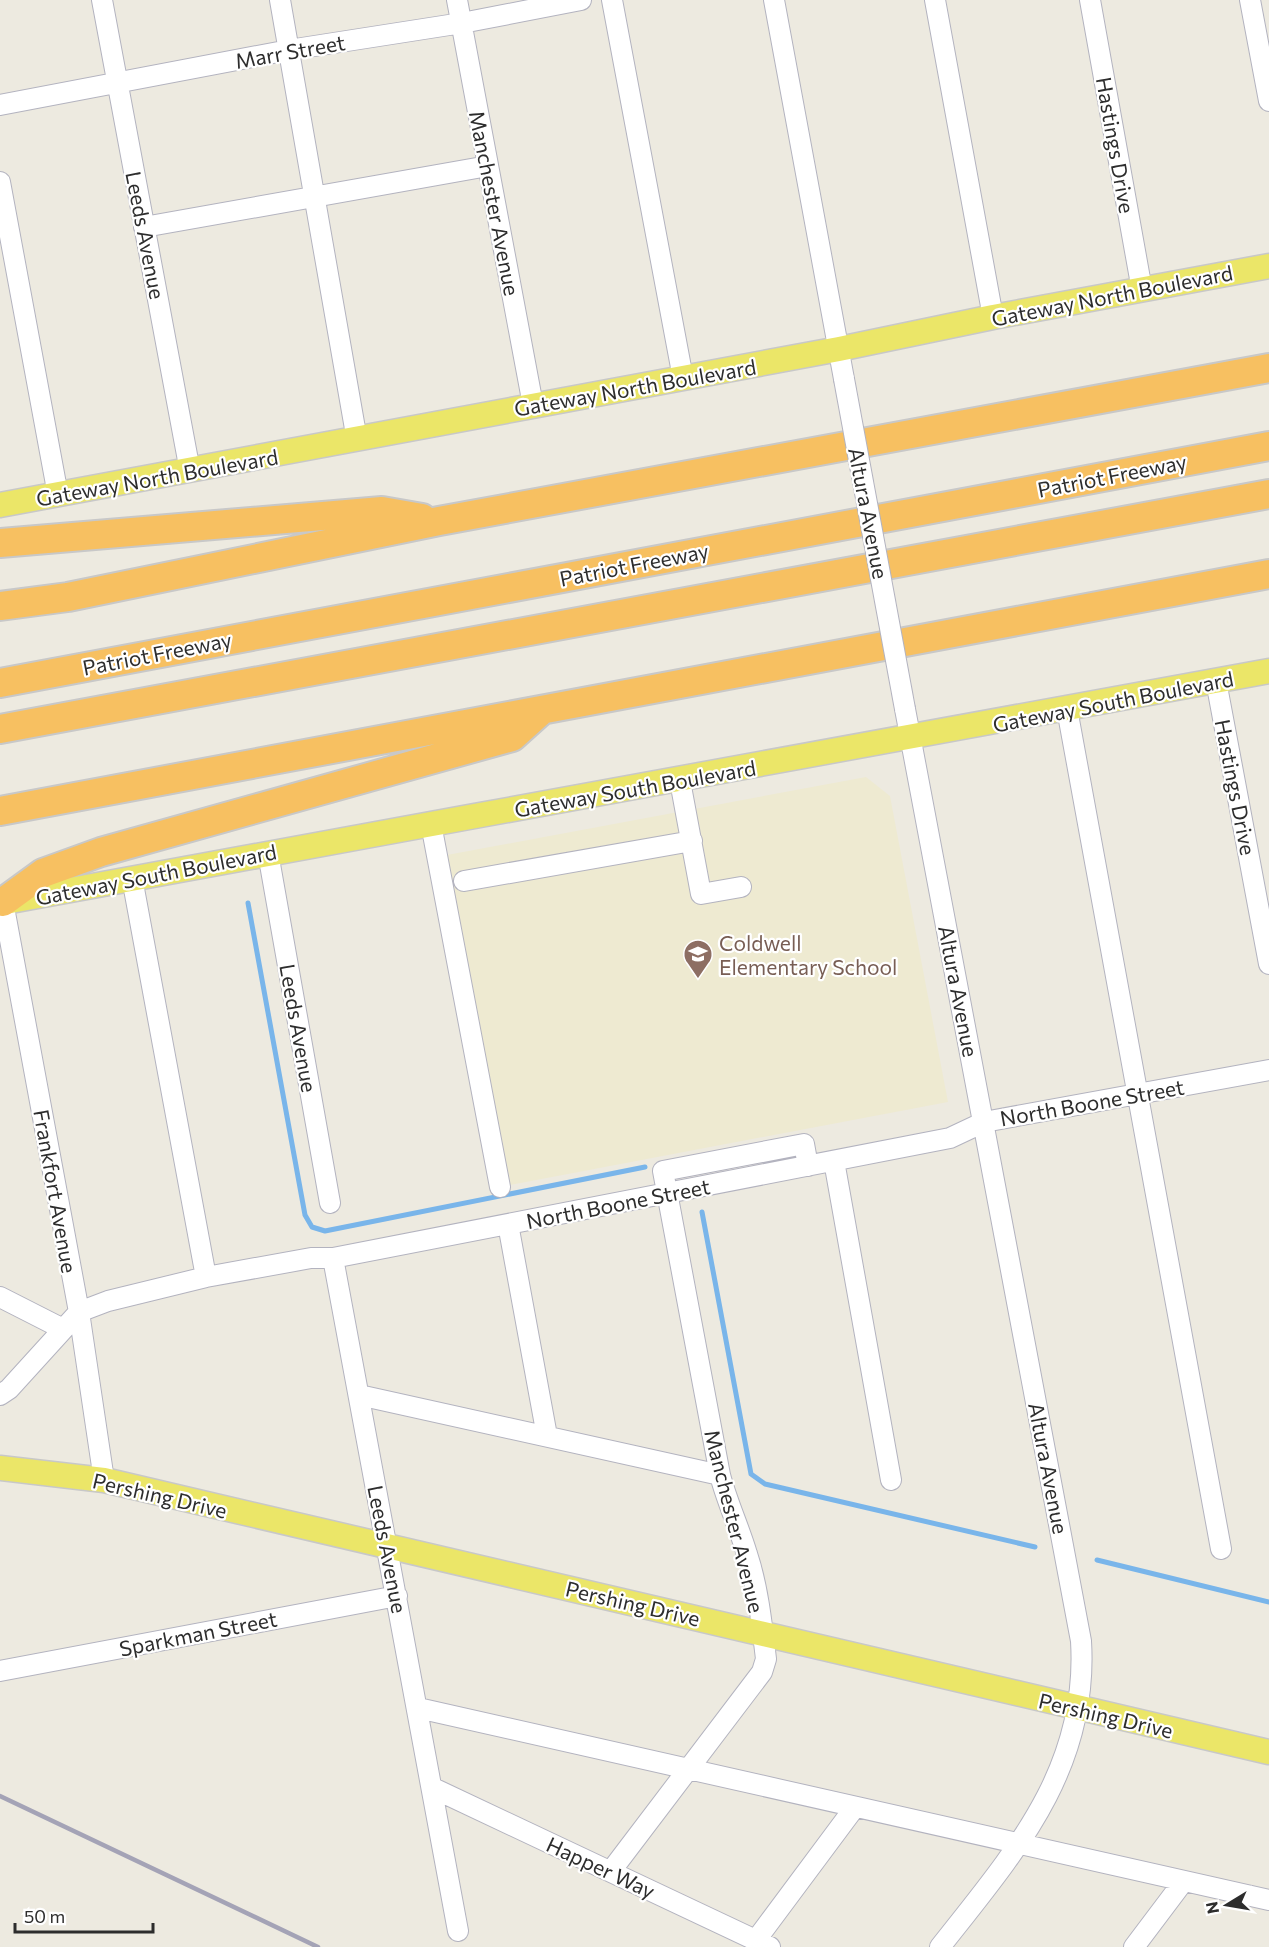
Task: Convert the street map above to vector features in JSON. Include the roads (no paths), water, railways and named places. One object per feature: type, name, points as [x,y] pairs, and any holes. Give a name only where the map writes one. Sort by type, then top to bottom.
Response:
[{"type":"highway","points":[[0,606],[68,597],[439,521],[1269,368]]},
{"type":"highway","name":"Patriot Freeway","points":[[0,683],[1269,446]]},
{"type":"highway","points":[[0,729],[1269,494]]},
{"type":"highway","points":[[0,543],[382,512],[439,521]]},
{"type":"highway","points":[[0,811],[1269,574]]},
{"type":"highway","points":[[0,617],[68,597]]},
{"type":"highway","points":[[2,902],[44,873],[101,852],[512,737],[542,710]]},
{"type":"main road","name":"Gateway North Boulevard","points":[[0,505],[839,350],[993,317],[1269,266]]},
{"type":"main road","name":"Gateway South Boulevard","points":[[2,902],[911,739],[1269,671]]},
{"type":"main road","name":"Pershing Drive","points":[[5,1464],[104,1480],[1269,1752]]},
{"type":"street","name":"Leeds Avenue","points":[[102,0],[190,471]]},
{"type":"street","points":[[280,0],[357,440]]},
{"type":"street","name":"Manchester Avenue","points":[[457,0],[533,405]]},
{"type":"street","name":"Marr Street","points":[[0,105],[289,50],[462,23],[581,0]]},
{"type":"street","points":[[612,0],[683,378]]},
{"type":"street","name":"Altura Avenue","points":[[774,0],[905,709],[1082,1641],[1083,1670],[1060,1772],[1019,1843],[940,1947]]},
{"type":"street","points":[[935,0],[993,317]]},
{"type":"street","name":"Hastings Drive","points":[[1090,0],[1142,290]]},
{"type":"street","points":[[1250,0],[1269,101]]},
{"type":"street","points":[[144,227],[488,166]]},
{"type":"street","points":[[0,182],[58,495]]},
{"type":"street","name":"Hastings Drive","points":[[1216,681],[1269,963]]},
{"type":"street","points":[[1067,709],[1221,1549]]},
{"type":"street","points":[[680,781],[701,894],[741,887]]},
{"type":"street","points":[[430,824],[500,1187]]},
{"type":"street","points":[[464,881],[692,841]]},
{"type":"street","name":"Leeds Avenue","points":[[268,853],[330,1203]]},
{"type":"street","points":[[132,878],[206,1276]]},
{"type":"street","name":"Frankfort Avenue","points":[[2,902],[79,1312],[104,1480]]},
{"type":"street","name":"North Boone Street","points":[[0,1395],[9,1389],[79,1312],[108,1301],[206,1276],[311,1258],[333,1258],[668,1194],[950,1138],[984,1122],[1269,1070]]},
{"type":"street","points":[[834,1161],[891,1480]]},
{"type":"street","name":"Manchester Avenue","points":[[611,1871],[762,1672],[766,1659],[749,1558],[728,1505],[720,1475],[668,1194]]},
{"type":"street","points":[[508,1224],[547,1436]]},
{"type":"street","name":"Leeds Avenue","points":[[333,1258],[458,1931]]},
{"type":"street","points":[[0,1297],[63,1329]]},
{"type":"street","points":[[359,1395],[720,1475]]},
{"type":"street","name":"Sparkman Street","points":[[0,1671],[397,1596]]},
{"type":"street","points":[[418,1708],[1269,1900]]},
{"type":"street","name":"Happer Way","points":[[433,1788],[763,1944]]},
{"type":"street","points":[[763,1944],[855,1807]]},
{"type":"street","points":[[1134,1947],[1183,1882]]},
{"type":"waterway","points":[[248,903],[305,1215],[312,1227],[325,1231],[645,1167]]},
{"type":"waterway","points":[[702,1212],[751,1474],[765,1484],[1035,1547]]},
{"type":"waterway","points":[[1097,1560],[1269,1602]]},
{"type":"railway","points":[[0,1796],[318,1947]]},
{"type":"place","name":"Coldwell Elementary School","points":[[698,980]]}]
